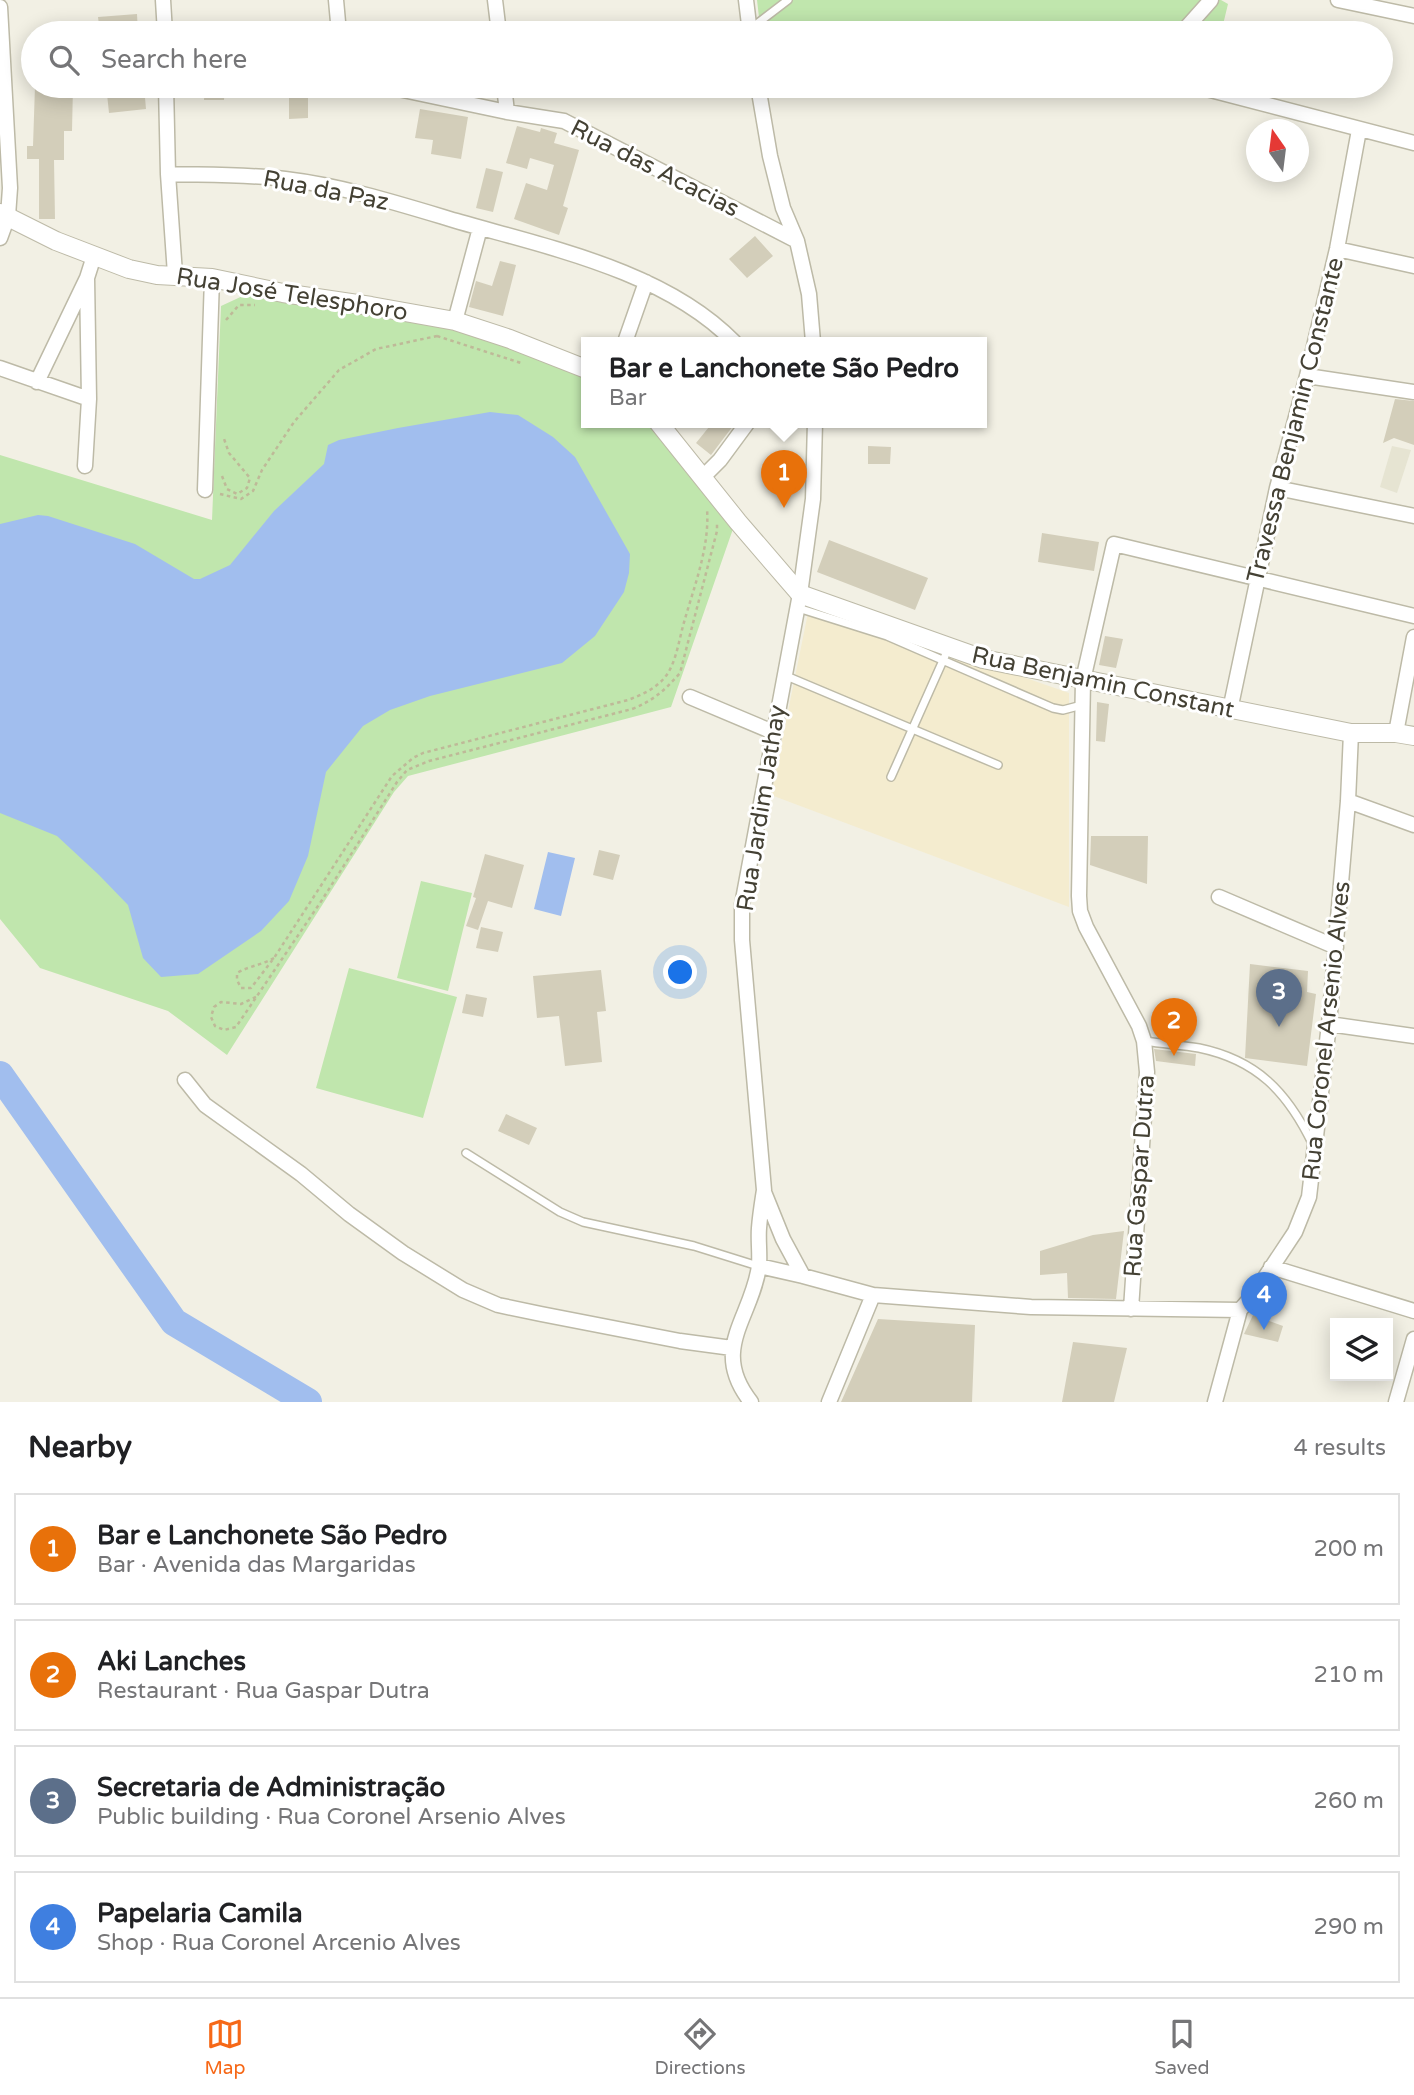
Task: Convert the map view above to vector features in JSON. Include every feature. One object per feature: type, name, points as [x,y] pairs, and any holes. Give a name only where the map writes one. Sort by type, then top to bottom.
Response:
[{"type":"street","points":[[163,0],[164,21]]},
{"type":"street","points":[[337,0],[338,21]]},
{"type":"street","points":[[495,0],[498,21]]},
{"type":"street","points":[[746,0],[749,21]]},
{"type":"street","points":[[1194,21],[1211,0]]},
{"type":"street","points":[[1338,0],[1385,4],[1414,16]]},
{"type":"street","points":[[0,7],[10,188],[0,238]]},
{"type":"street","points":[[166,98],[175,274]]},
{"type":"street","name":"Rua das Acacias","points":[[441,98],[564,121],[797,241]]},
{"type":"street","points":[[506,98],[507,112]]},
{"type":"street","points":[[760,98],[770,156],[780,195],[797,241],[809,294],[813,337]]},
{"type":"street","points":[[1246,98],[1414,143]]},
{"type":"street","name":"Travessa Benjamin Constante","points":[[1230,710],[1277,488],[1337,249],[1359,130]]},
{"type":"street","name":"Rua da Paz","points":[[168,174],[286,179],[394,203],[595,263],[646,282],[689,306],[720,327],[729,337]]},
{"type":"street","name":"Rua José Telesphoro","points":[[4,214],[56,241],[129,269],[158,275],[212,278],[283,293],[371,306],[536,349],[581,367]]},
{"type":"street","points":[[450,328],[480,228]]},
{"type":"street","points":[[1337,249],[1414,267]]},
{"type":"street","points":[[37,382],[87,278],[94,256]]},
{"type":"street","points":[[85,466],[89,399],[87,278]]},
{"type":"street","points":[[205,490],[212,278]]},
{"type":"street","points":[[627,337],[646,282]]},
{"type":"street","points":[[0,368],[89,399]]},
{"type":"street","points":[[1307,376],[1414,392]]},
{"type":"street","points":[[663,428],[798,601]]},
{"type":"street","points":[[703,477],[720,460],[744,428]]},
{"type":"street","name":"Rua Jardim Jathay","points":[[732,1348],[759,1266],[759,1227],[764,1190],[742,940],[742,905],[798,601],[813,499],[815,428]]},
{"type":"street","points":[[1277,488],[1414,516]]},
{"type":"street","name":"Rua Gaspar Dutra","points":[[1131,1309],[1147,1072],[1144,1041],[1080,911],[1083,680],[1114,544],[1256,579]]},
{"type":"street","points":[[1256,579],[1414,616]]},
{"type":"street","name":"Rua Benjamin Constant","points":[[798,601],[946,653],[1351,733],[1405,734]]},
{"type":"street","points":[[1405,734],[1414,637]]},
{"type":"street","points":[[690,697],[773,732]]},
{"type":"street","name":"Rua Coronel Arsenio Alves","points":[[1240,1310],[1254,1294],[1295,1232],[1309,1197],[1336,947],[1351,733]]},
{"type":"street","points":[[1348,802],[1414,825]]},
{"type":"street","points":[[1219,897],[1336,947]]},
{"type":"street","points":[[1329,1024],[1414,1036]]},
{"type":"street","points":[[185,1080],[205,1105],[382,1237],[463,1290],[498,1305],[519,1310],[680,1342],[732,1348],[735,1374],[751,1402]]},
{"type":"street","name":"Rua Jardim Jathay","points":[[764,1190],[783,1239],[803,1276]]},
{"type":"street","points":[[759,1266],[873,1296],[1031,1307],[1240,1310],[1215,1402]]},
{"type":"street","points":[[1271,1267],[1414,1311]]},
{"type":"street","points":[[829,1402],[873,1296]]},
{"type":"street","points":[[1396,1402],[1414,1339]]},
{"type":"lane","points":[[762,21],[788,0]]},
{"type":"lane","points":[[891,777],[946,653],[1053,708],[1063,710],[1082,705]]},
{"type":"lane","points":[[783,675],[998,765]]},
{"type":"lane","points":[[1144,1041],[1197,1048],[1230,1057],[1244,1064],[1265,1078],[1285,1097],[1297,1113],[1315,1149]]},
{"type":"lane","points":[[466,1153],[560,1212],[583,1222],[694,1246],[759,1266]]},
{"type":"path","points":[[223,329],[227,317],[239,305],[264,305]]},
{"type":"path","points":[[205,490],[241,499],[253,491],[262,470],[294,422],[339,370],[376,349],[438,336],[450,328]]},
{"type":"path","points":[[425,333],[528,365]]},
{"type":"path","points":[[222,455],[223,435],[229,453],[250,478],[247,488],[237,494],[227,489],[222,478],[222,464]]},
{"type":"path","points":[[274,958],[261,966],[246,968],[237,973],[241,988],[251,988],[274,958],[370,807],[392,776],[412,758],[628,701],[658,685],[669,671],[694,587],[706,540],[706,507]]},
{"type":"path","points":[[256,997],[241,1004],[222,1002],[214,1007],[211,1017],[215,1026],[224,1030],[236,1027],[322,900],[397,782],[407,770],[429,761],[632,709],[650,702],[666,689],[680,673],[717,531],[716,519]]},
{"type":"shaded area","points":[[1392,446],[1411,450],[1397,493],[1380,487]]},
{"type":"shaded area","points":[[810,603],[1069,693],[1069,907],[771,795]]},
{"type":"green space","points":[[757,0],[1221,0],[1228,4],[1224,21],[759,21]]},
{"type":"green space","points":[[247,294],[447,326],[581,372],[581,428],[658,428],[734,526],[671,707],[408,776],[394,792],[227,1055],[168,1011],[40,968],[0,919],[0,455],[212,520],[221,306]]},
{"type":"green space","points":[[421,881],[472,893],[448,991],[397,978]]},
{"type":"green space","points":[[349,968],[457,997],[423,1118],[316,1088]]},
{"type":"water","points":[[490,412],[518,415],[553,437],[575,457],[630,554],[624,592],[595,636],[562,663],[430,696],[390,710],[363,726],[326,772],[308,856],[289,901],[261,931],[198,974],[161,977],[143,958],[128,905],[99,875],[57,836],[0,813],[0,524],[38,515],[48,516],[135,544],[194,579],[200,579],[230,565],[274,511],[324,464],[328,445],[339,440]]},
{"type":"water","points":[[548,852],[575,858],[561,916],[534,909]]},
{"type":"building","points":[[137,14],[137,21],[98,21],[98,17]]},
{"type":"building","points":[[35,98],[73,98],[72,131],[64,131],[64,160],[54,160],[55,219],[39,219],[39,159],[27,159],[27,146],[33,146]]},
{"type":"building","points":[[107,98],[145,98],[146,109],[109,113]]},
{"type":"building","points":[[204,98],[224,98],[224,100]]},
{"type":"building","points":[[289,98],[308,98],[308,118],[289,119]]},
{"type":"building","points":[[420,109],[468,117],[461,159],[431,154],[433,140],[415,138]]},
{"type":"building","points":[[517,126],[540,132],[541,128],[557,133],[554,143],[579,150],[563,206],[568,208],[559,235],[514,219],[526,183],[547,190],[554,165],[530,158],[527,169],[506,163]]},
{"type":"building","points":[[486,168],[503,172],[493,212],[476,208]]},
{"type":"building","points":[[755,236],[773,256],[747,278],[729,259]]},
{"type":"building","points":[[500,261],[516,265],[503,316],[469,307],[476,281],[492,286]]},
{"type":"building","points":[[1395,399],[1414,401],[1414,445],[1394,438],[1383,443]]},
{"type":"building","points":[[708,428],[731,428],[711,455],[696,443]]},
{"type":"building","points":[[868,446],[891,447],[890,464],[868,464]]},
{"type":"building","points":[[1042,533],[1099,542],[1094,571],[1038,562]]},
{"type":"building","points":[[829,540],[928,578],[915,610],[817,572]]},
{"type":"building","points":[[1105,636],[1123,639],[1116,668],[1099,665]]},
{"type":"building","points":[[1097,702],[1109,704],[1105,742],[1096,741]]},
{"type":"building","points":[[1091,836],[1148,836],[1147,884],[1090,865]]},
{"type":"building","points":[[599,850],[620,855],[613,880],[593,875]]},
{"type":"building","points":[[485,854],[524,865],[512,908],[488,901],[478,930],[466,926],[476,898],[473,897]]},
{"type":"building","points":[[481,927],[503,932],[498,952],[476,948]]},
{"type":"building","points":[[1250,964],[1308,971],[1307,992],[1316,994],[1307,1066],[1245,1058]]},
{"type":"building","points":[[601,970],[606,1011],[597,1012],[602,1062],[565,1066],[559,1016],[537,1018],[533,976]]},
{"type":"building","points":[[466,994],[487,998],[483,1017],[462,1013]]},
{"type":"building","points":[[1154,1049],[1196,1054],[1195,1066],[1156,1061]]},
{"type":"building","points":[[506,1114],[537,1128],[529,1145],[498,1131]]},
{"type":"building","points":[[1124,1231],[1116,1299],[1068,1298],[1067,1273],[1040,1275],[1040,1251],[1093,1235]]},
{"type":"building","points":[[1253,1315],[1283,1326],[1278,1342],[1244,1334]]},
{"type":"building","points":[[878,1319],[975,1325],[972,1402],[841,1402]]},
{"type":"building","points":[[1073,1342],[1127,1348],[1114,1402],[1062,1402]]},
{"type":"waterway","points":[[0,1075],[174,1322],[308,1402]]},
{"type":"place","name":"Bar e Lanchonete São Pedro","points":[[784,508]]},
{"type":"place","name":"Secretaria de Administração","points":[[1279,1027]]},
{"type":"place","name":"Aki Lanches","points":[[1174,1056]]},
{"type":"place","name":"Papelaria Camila","points":[[1264,1330]]}]
